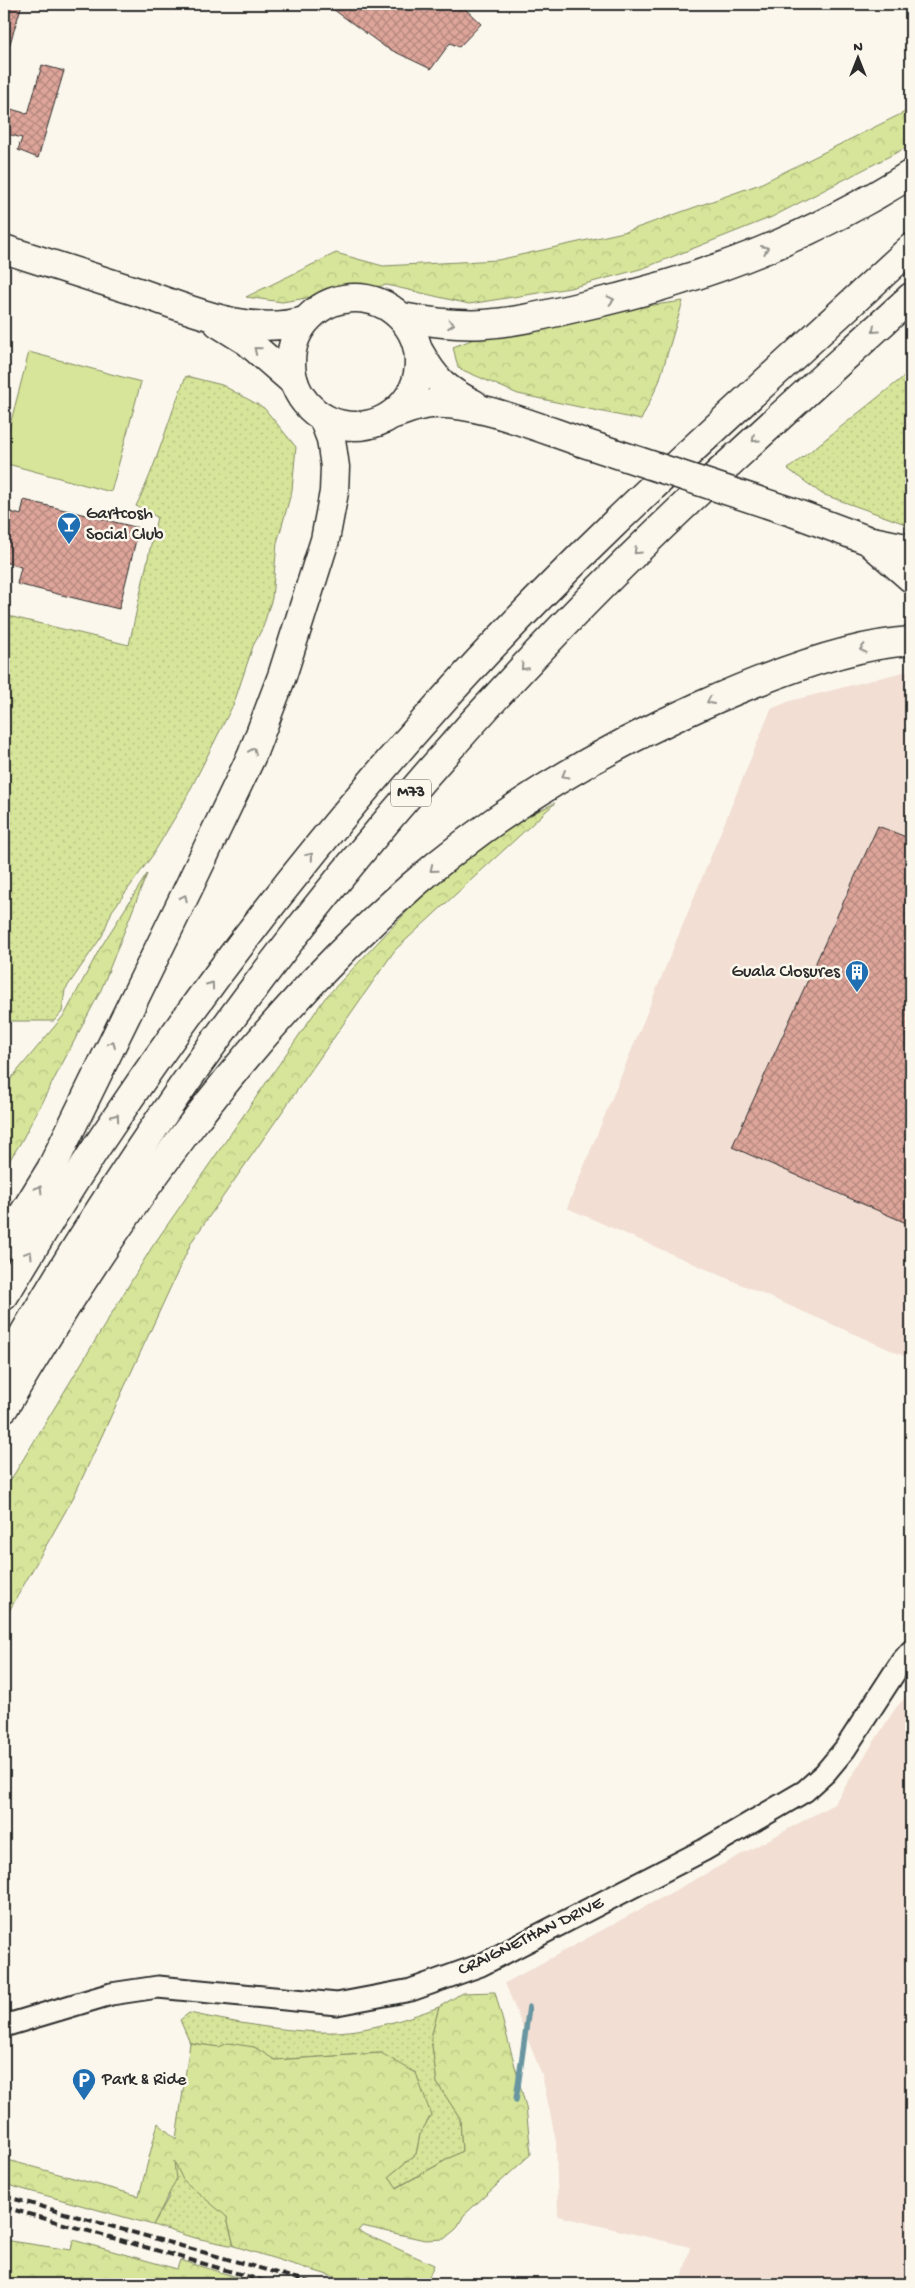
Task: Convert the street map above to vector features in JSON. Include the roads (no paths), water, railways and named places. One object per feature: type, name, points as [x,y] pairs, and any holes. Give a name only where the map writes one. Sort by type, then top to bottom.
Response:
[{"type":"main road","points":[[402,317],[444,323],[486,324],[605,302],[675,283],[730,264],[789,239],[846,211],[911,174]]},
{"type":"main road","name":"M73","points":[[4,1296],[108,1129],[225,966],[285,886],[434,709],[620,517],[752,392],[911,248]]},
{"type":"main road","points":[[4,249],[138,292],[212,319],[247,341],[294,382]]},
{"type":"main road","name":"M73","points":[[4,1368],[63,1268],[131,1161],[291,939],[377,833],[498,695],[633,554],[911,297]]},
{"type":"main road","points":[[493,413],[438,404],[424,405],[394,414],[377,423],[359,427],[340,425],[323,418],[305,402],[294,382],[291,370],[292,350],[298,332],[305,321],[317,310],[330,303],[345,298],[361,298],[376,301],[402,317],[416,340],[420,353],[440,383],[453,394],[493,413],[792,512],[867,540],[911,549]]},
{"type":"main road","points":[[212,319],[278,326],[305,321]]},
{"type":"main road","points":[[394,414],[407,401],[416,385],[420,366],[420,353]]},
{"type":"main road","points":[[4,1245],[51,1168],[252,755],[282,676],[325,540],[334,492],[335,467],[332,439],[323,418]]},
{"type":"main road","points":[[867,540],[911,578]]},
{"type":"main road","points":[[4,1408],[54,1326],[172,1151],[263,1036],[297,998],[334,958],[414,884],[505,814],[560,778],[667,720],[720,697],[820,660],[890,642],[911,641]]},
{"type":"street","name":"CRAIGNETHAN DRIVE","points":[[4,2026],[111,1994],[158,1987],[337,2004],[411,1990],[481,1965],[704,1850],[805,1790],[825,1773],[845,1749],[902,1662],[911,1652]]},
{"type":"waterway","points":[[516,2100],[529,2007]]},
{"type":"railway","points":[[4,2196],[316,2284]]},
{"type":"railway","points":[[4,2207],[275,2284]]},
{"type":"place","name":"Gartcosh Social Club","points":[[69,545]]},
{"type":"place","name":"Guala Closures","points":[[857,993]]},
{"type":"place","name":"Park & Ride","points":[[84,2101]]}]
